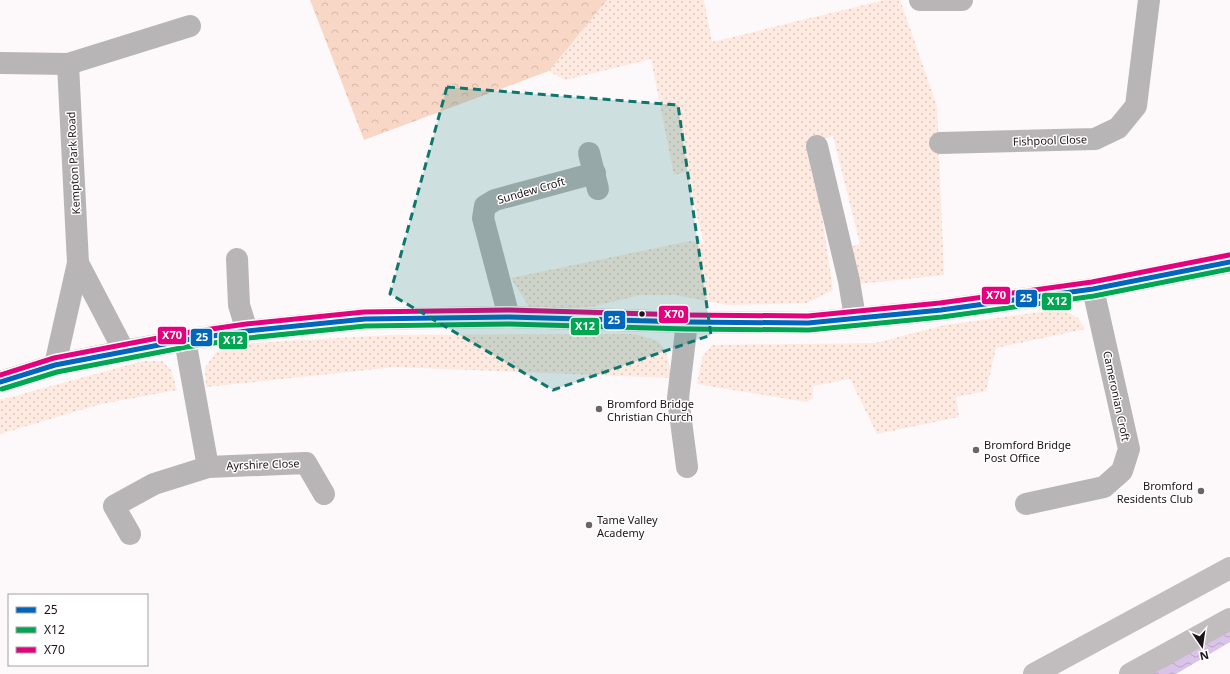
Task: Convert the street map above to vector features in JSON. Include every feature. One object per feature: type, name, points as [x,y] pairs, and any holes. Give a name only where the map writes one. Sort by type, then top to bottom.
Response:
[{"type":"highway","points":[[1034,674],[1230,568]]},
{"type":"highway","points":[[1130,674],[1230,619]]},
{"type":"street","points":[[920,0],[962,0]]},
{"type":"street","name":"Fishpool Close","points":[[940,143],[1095,138],[1118,128],[1136,106],[1149,0]]},
{"type":"street","points":[[0,63],[68,64],[190,26]]},
{"type":"street","name":"Kempton Park Road","points":[[55,365],[78,263],[68,64]]},
{"type":"street","points":[[817,146],[849,281],[854,318]]},
{"type":"street","name":"Sundew Croft","points":[[509,317],[484,218],[486,206],[495,200],[594,172]]},
{"type":"street","points":[[238,259],[239,305],[247,331]]},
{"type":"street","points":[[0,382],[55,365],[185,340],[247,331],[365,319],[509,317],[687,322],[808,323],[941,310],[1093,289],[1230,262]]},
{"type":"street","name":"Kempton Park Road","points":[[78,263],[124,351]]},
{"type":"street","name":"Cameronian Croft","points":[[1026,504],[1104,487],[1122,471],[1129,449],[1093,289]]},
{"type":"street","points":[[687,322],[678,398],[687,467]]},
{"type":"street","points":[[185,340],[208,466]]},
{"type":"street","name":"Ayrshire Close","points":[[130,534],[114,506],[154,484],[208,466],[306,463],[324,494]]},
{"type":"highlighted area","points":[[447,87],[678,105],[711,335],[553,390],[390,294]]},
{"type":"shaded area","points":[[607,0],[704,0],[712,42],[885,0],[900,0],[937,106],[944,275],[858,284],[850,247],[860,244],[833,136],[811,142],[833,290],[807,303],[728,305],[675,295],[640,295],[592,307],[531,310],[511,278],[690,241],[704,244],[686,172],[674,175],[651,59],[565,80],[549,71]]},
{"type":"shaded area","points":[[1062,309],[1078,318],[1085,329],[996,348],[986,391],[956,397],[959,417],[877,434],[850,379],[813,386],[813,398],[807,402],[697,384],[703,355],[712,345],[875,343],[945,325]]},
{"type":"shaded area","points":[[635,334],[658,341],[666,351],[672,378],[395,367],[206,387],[205,368],[216,352],[252,343],[389,335]]},
{"type":"shaded area","points":[[143,361],[162,361],[171,370],[177,390],[101,404],[0,434],[0,400]]},
{"type":"green space","points":[[310,0],[607,0],[549,71],[364,140]]},
{"type":"water","points":[[1230,612],[1230,642],[1176,674],[1127,674]]},
{"type":"transit line","name":"X70","points":[[0,375],[54,358],[184,333],[246,324],[364,312],[509,310],[687,315],[808,316],[940,303],[1092,282],[1229,255]]},
{"type":"transit line","name":"25","points":[[0,382],[55,365],[185,340],[247,331],[365,319],[509,317],[687,322],[808,323],[941,310],[1093,289],[1230,262]]},
{"type":"transit line","name":"X12","points":[[2,389],[57,372],[186,347],[248,338],[365,326],[509,324],[687,329],[809,330],[942,317],[1094,296],[1230,269]]},
{"type":"place","name":"Bromford Bridge Christian Church","points":[[599,409]]},
{"type":"place","name":"Bromford Bridge Post Office","points":[[976,450]]},
{"type":"place","name":"Bromford Residents Club","points":[[1201,491]]},
{"type":"place","name":"Tame Valley Academy","points":[[589,525]]}]
